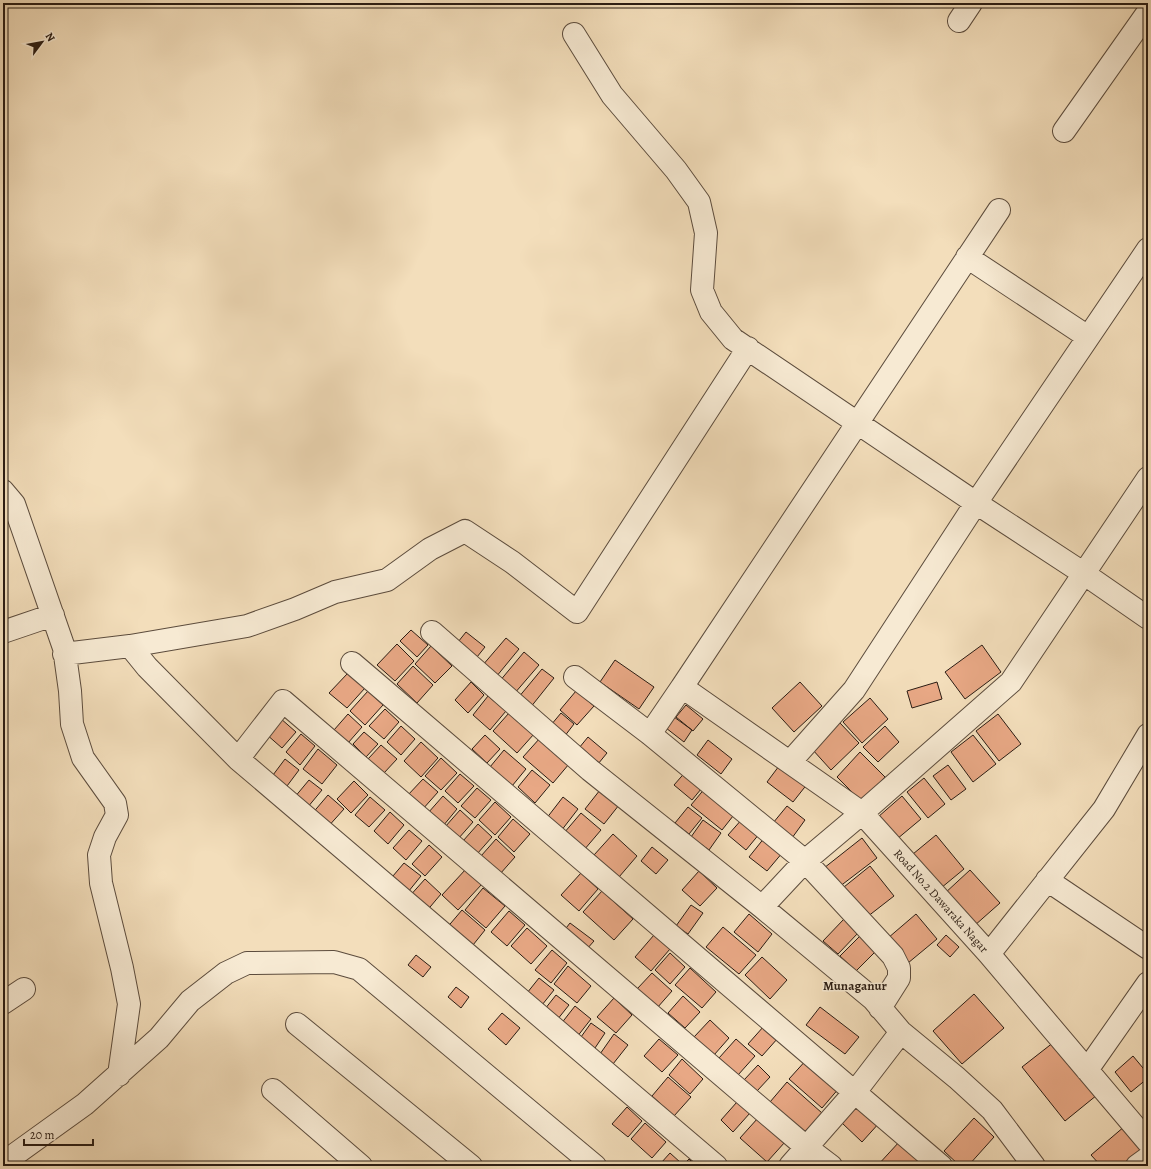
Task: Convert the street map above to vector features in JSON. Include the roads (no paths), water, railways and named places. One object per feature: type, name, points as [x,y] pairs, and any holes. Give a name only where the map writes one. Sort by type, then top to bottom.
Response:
[{"type":"street","points":[[1064,131],[1148,12]]},
{"type":"street","points":[[574,34],[612,96],[676,170],[698,202],[706,233],[702,290],[711,312],[733,339],[1148,618]]},
{"type":"street","points":[[650,734],[690,692],[856,423],[999,210]]},
{"type":"street","points":[[790,762],[854,690],[976,503],[1148,249]]},
{"type":"street","points":[[967,257],[1088,337]]},
{"type":"street","points":[[64,654],[130,646],[247,626],[295,609],[335,592],[387,580],[430,549],[465,531],[512,562],[577,612],[748,348]]},
{"type":"street","points":[[762,906],[805,860],[862,813],[1011,682],[1148,478]]},
{"type":"street","points":[[3,491],[14,504],[53,615],[64,654],[70,691],[72,724],[83,758],[115,803],[117,815],[104,837],[99,855],[101,883],[122,968],[129,1004],[119,1075]]},
{"type":"street","points":[[3,632],[53,615]]},
{"type":"street","points":[[432,632],[590,770],[762,906],[873,999],[901,1032],[957,1078],[992,1110],[1034,1166]]},
{"type":"street","points":[[130,646],[147,667],[238,759],[716,1166]]},
{"type":"street","points":[[352,663],[941,1166]]},
{"type":"street","points":[[575,677],[650,734],[805,860],[893,956],[899,968],[899,978],[880,1008]]},
{"type":"street","name":"Road No.2 Dawaraka Nagar","points":[[690,692],[862,813],[989,954],[1148,1142]]},
{"type":"street","points":[[238,759],[283,701],[806,1147],[831,1166]]},
{"type":"street","points":[[989,954],[1104,809],[1148,735]]},
{"type":"street","points":[[1047,880],[1148,948]]},
{"type":"street","points":[[3,1163],[85,1104],[159,1038],[190,1001],[226,973],[247,963],[334,962],[359,968],[595,1166]]},
{"type":"street","points":[[1087,1070],[1148,983]]},
{"type":"street","points":[[3,1003],[24,989]]},
{"type":"street","points":[[297,1024],[471,1166]]},
{"type":"street","points":[[790,1166],[855,1092],[901,1032]]},
{"type":"street","points":[[273,1090],[361,1166]]},
{"type":"street","points":[[1137,1166],[1148,1158]]},
{"type":"district","name":"Munaganur","points":[[855,985]]}]
